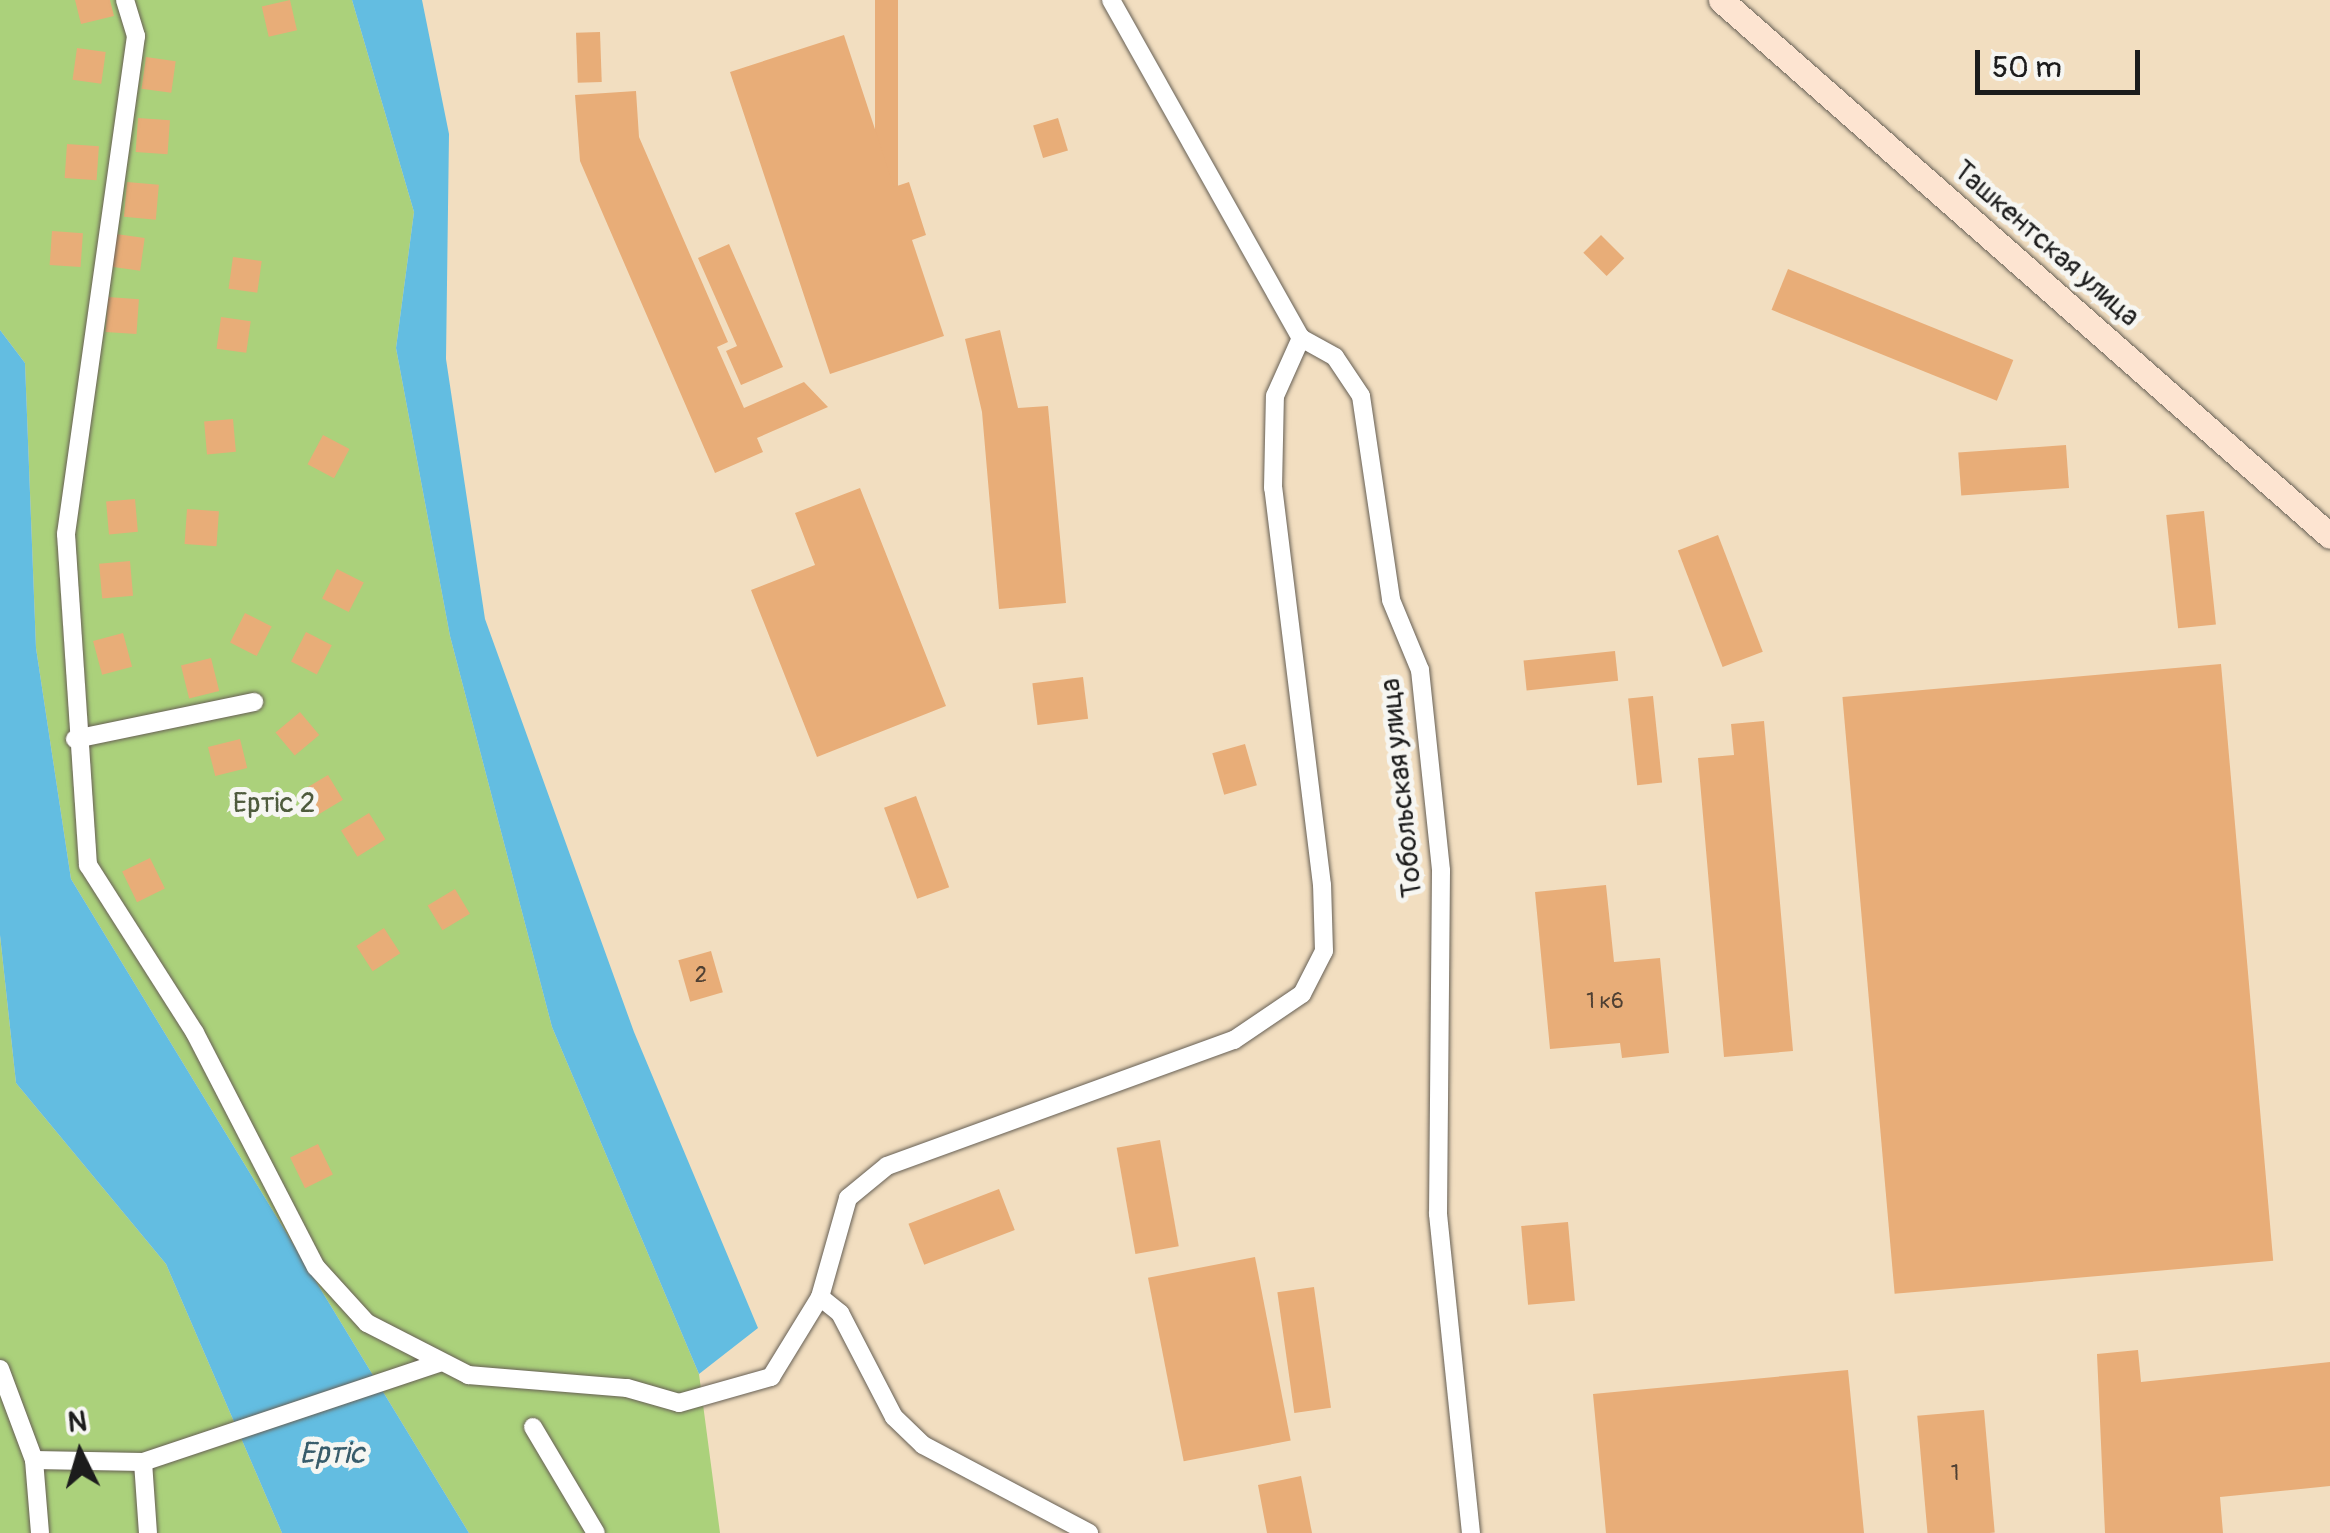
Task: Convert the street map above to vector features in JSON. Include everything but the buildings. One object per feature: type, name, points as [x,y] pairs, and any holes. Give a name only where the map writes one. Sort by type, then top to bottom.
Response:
[{"type":"main road","name":"Ташкентская улица","points":[[1721,0],[2330,536]]},
{"type":"street","points":[[125,0],[136,36],[66,534],[75,739],[88,865],[195,1033],[316,1266],[367,1323],[439,1363],[679,1402],[771,1377],[820,1296],[848,1198],[887,1166],[1234,1040],[1302,994],[1324,950],[1322,885],[1273,488],[1275,396],[1301,338]]},
{"type":"street","name":"Тобольская улица","points":[[1111,0],[1301,338],[1335,357],[1361,396],[1390,600],[1420,670],[1441,870],[1438,1214],[1472,1533]]},
{"type":"street","points":[[75,739],[254,702]]},
{"type":"street","points":[[820,1296],[840,1312],[894,1416],[923,1446],[1089,1533]]},
{"type":"street","points":[[34,1460],[143,1462],[384,1378],[439,1363]]},
{"type":"street","points":[[0,1368],[34,1460],[40,1533]]},
{"type":"street","points":[[533,1427],[596,1533]]},
{"type":"street","points":[[143,1462],[148,1533]]},
{"type":"green space","name":"Ертіс 2","points":[[0,0],[352,0],[414,212],[396,348],[450,636],[552,1027],[699,1374],[720,1533],[469,1533],[71,879],[36,648],[25,363],[0,330]]},
{"type":"green space","points":[[0,935],[16,1083],[166,1264],[282,1533],[0,1533]]},
{"type":"water","points":[[352,0],[422,0],[449,134],[446,359],[485,619],[634,1032],[758,1328],[699,1374],[552,1027],[450,636],[396,348],[414,212]]},
{"type":"water","name":"Ертіс","points":[[0,330],[25,363],[36,648],[71,879],[469,1533],[282,1533],[166,1264],[16,1083],[0,935]]}]
